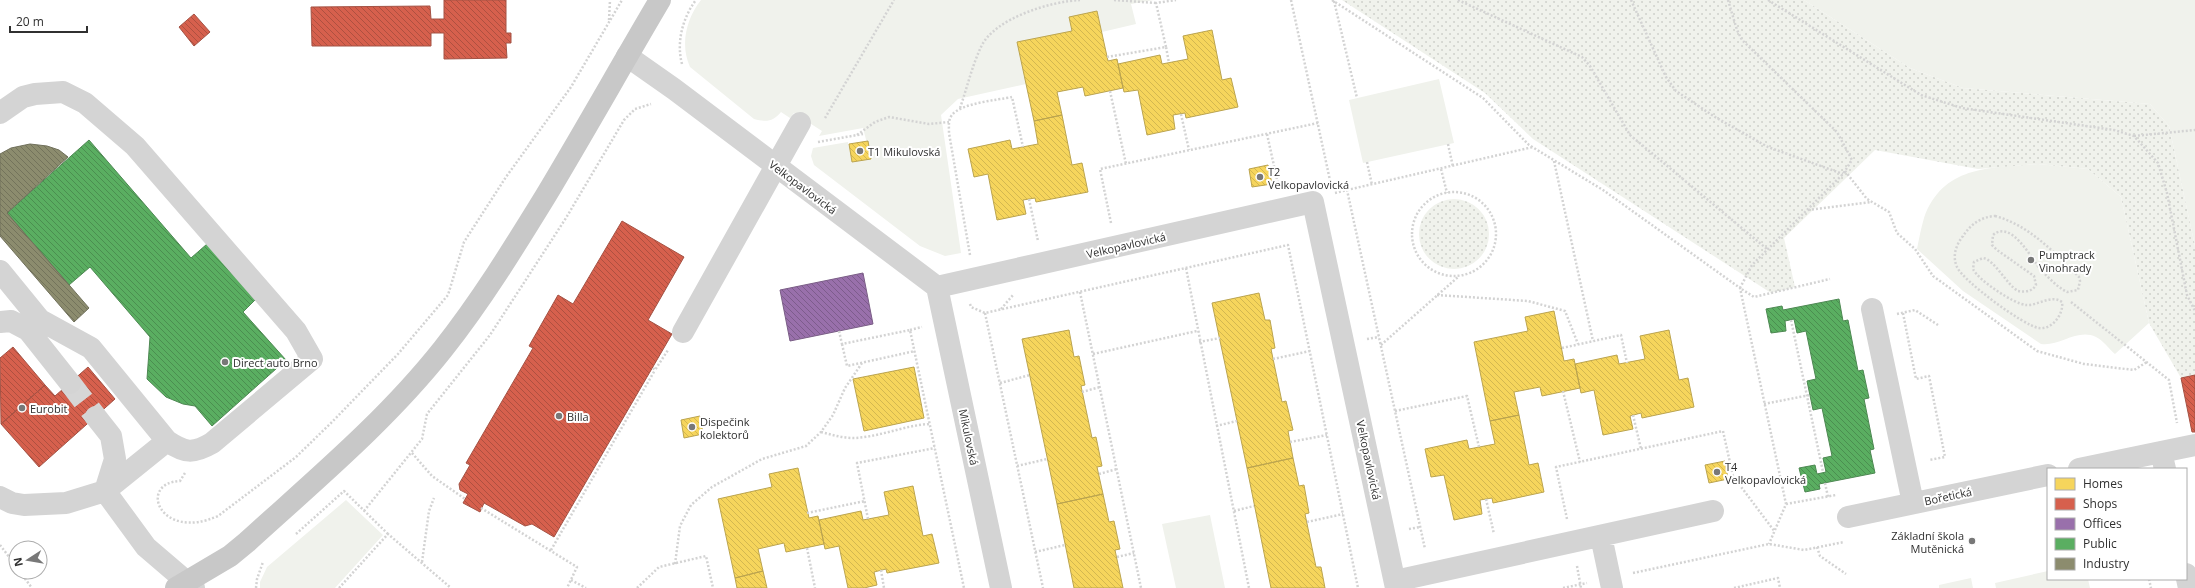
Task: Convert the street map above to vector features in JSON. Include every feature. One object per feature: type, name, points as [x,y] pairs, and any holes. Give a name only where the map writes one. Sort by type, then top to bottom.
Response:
[{"type":"main road","points":[[186,586],[230,556],[319,476],[396,404],[443,350],[489,286],[522,234],[660,0]]},
{"type":"street","name":"Velkopavlovická","points":[[627,56],[674,89],[937,286],[1123,245],[1318,194],[1396,584],[1713,511]]},
{"type":"street","points":[[0,113],[23,97],[48,92],[63,92],[77,98],[91,108],[135,146],[296,331],[312,360],[212,443],[201,450],[189,452],[167,441],[91,348],[34,325],[11,321],[0,322]]},
{"type":"street","points":[[683,332],[800,123]]},
{"type":"street","points":[[0,271],[70,383]]},
{"type":"street","name":"Mikulovská","points":[[937,286],[1001,588]]},
{"type":"street","points":[[1873,314],[1913,504]]},
{"type":"street","points":[[96,417],[111,436],[114,459],[105,491]]},
{"type":"street","points":[[0,497],[12,503],[24,505],[66,504],[105,491],[167,441]]},
{"type":"street","points":[[2088,468],[2163,460],[2189,446]]},
{"type":"street","name":"Bořetická","points":[[1848,517],[2047,476]]},
{"type":"street","points":[[105,491],[146,547],[186,586]]},
{"type":"street","points":[[1601,536],[1611,583]]},
{"type":"path","points":[[609,21],[610,0]]},
{"type":"path","points":[[189,452],[186,471],[180,481],[167,483],[160,490],[159,505],[169,517],[176,521],[188,524],[203,523],[218,516],[296,456],[369,385],[448,295],[464,242],[506,177],[571,87],[622,0]]},
{"type":"path","points":[[684,70],[680,57],[680,41],[688,12],[696,0]]},
{"type":"path","points":[[824,119],[894,0]]},
{"type":"path","points":[[960,108],[982,46],[992,32],[1012,19],[1024,14],[1043,8],[1081,0]]},
{"type":"path","points":[[1114,0],[1156,3],[1176,0]]},
{"type":"path","points":[[1291,0],[1332,193],[1453,167],[1533,147]]},
{"type":"path","points":[[1458,0],[1582,57],[1590,66],[1630,135],[1767,249]]},
{"type":"path","points":[[1631,0],[1666,77],[1676,91],[1715,117],[1768,147],[1843,174]]},
{"type":"path","points":[[1728,0],[1737,30],[1742,40],[1836,132],[1846,145],[1852,160],[1843,174],[1752,265],[1740,288],[1786,504],[1769,544]]},
{"type":"path","points":[[1768,0],[1920,95],[1962,108],[2114,130],[2134,136],[2195,130]]},
{"type":"path","points":[[1333,1],[1357,98]]},
{"type":"path","points":[[1333,1],[1483,98],[1533,147],[1603,190],[1754,297],[1830,280]]},
{"type":"path","points":[[1156,3],[1169,63]]},
{"type":"path","points":[[1107,57],[1166,48]]},
{"type":"path","points":[[1110,91],[1126,164]]},
{"type":"path","points":[[971,259],[949,133],[949,122],[953,114],[960,108],[1012,97],[1023,147]]},
{"type":"path","points":[[364,511],[422,439],[427,414],[490,335],[566,218],[624,120],[635,110],[655,104]]},
{"type":"path","points":[[1181,114],[1189,151]]},
{"type":"path","points":[[857,135],[875,122],[889,117],[929,124],[949,122]]},
{"type":"path","points":[[1112,226],[1100,170],[1318,123]]},
{"type":"path","points":[[810,143],[863,134]]},
{"type":"path","points":[[1267,134],[1279,186]]},
{"type":"path","points":[[2134,136],[2158,163],[2167,193],[2187,295],[2195,311]]},
{"type":"path","points":[[1448,144],[1453,167]]},
{"type":"path","points":[[1554,161],[1594,341]]},
{"type":"path","points":[[1367,162],[1372,185]]},
{"type":"path","points":[[1442,169],[1447,192]]},
{"type":"path","points":[[1845,171],[1867,199],[1889,212],[1897,233],[1916,249],[1933,276],[2037,351],[2084,364],[2134,370],[2147,362]]},
{"type":"path","points":[[1318,194],[1330,183]]},
{"type":"path","points":[[1347,190],[1425,550]]},
{"type":"path","points":[[1455,191],[1480,199],[1488,208],[1494,220],[1497,232],[1495,245],[1490,257],[1482,266],[1471,273],[1458,276],[1449,276],[1432,270],[1419,256],[1413,239],[1412,229],[1418,212],[1431,198],[1447,192],[1455,191]]},
{"type":"path","points":[[1030,199],[1038,245]]},
{"type":"path","points":[[1806,210],[1872,202]]},
{"type":"path","points":[[1995,216],[2008,220],[2056,252],[2080,281],[2078,290],[2072,293],[2067,292],[2057,285],[2037,264],[2020,241],[2005,232],[1996,233],[1993,235],[1992,245],[2034,276],[2036,285],[2034,288],[2030,291],[2018,292],[2009,284],[1990,261],[1983,258],[1974,262],[1973,269],[1979,278],[2020,304],[2035,304],[2053,299],[2062,302],[2063,309],[2055,322],[2045,328],[2033,326],[2006,310],[1964,277],[1956,265],[1956,249],[1969,228],[1983,218],[1995,216]]},
{"type":"path","points":[[970,302],[971,307],[985,313],[1288,245],[1358,588]]},
{"type":"path","points":[[1186,268],[1199,342],[1249,588]]},
{"type":"path","points":[[1381,346],[1458,276]]},
{"type":"path","points":[[1080,292],[1141,588]]},
{"type":"path","points":[[1437,295],[1528,302],[1565,311],[1578,344]]},
{"type":"path","points":[[2071,302],[2169,380],[2189,446]]},
{"type":"path","points":[[1873,314],[1903,313],[1915,310],[1938,325]]},
{"type":"path","points":[[985,313],[1043,588]]},
{"type":"path","points":[[1903,313],[1916,380],[1929,376],[1945,457]]},
{"type":"path","points":[[1791,320],[1823,472]]},
{"type":"path","points":[[842,344],[926,327]]},
{"type":"path","points":[[910,330],[964,588]]},
{"type":"path","points":[[839,331],[847,366],[915,351]]},
{"type":"path","points":[[1093,354],[1197,331]]},
{"type":"path","points":[[1562,348],[1621,335],[1627,363]]},
{"type":"path","points":[[1199,342],[1220,338]]},
{"type":"path","points":[[1273,359],[1310,351]]},
{"type":"path","points":[[675,564],[680,526],[691,505],[712,487],[762,459],[806,446],[821,432],[833,415],[845,388],[862,363]]},
{"type":"path","points":[[551,550],[655,370]]},
{"type":"path","points":[[1000,382],[1030,375]]},
{"type":"path","points":[[1082,392],[1100,387]]},
{"type":"path","points":[[1563,391],[1580,462]]},
{"type":"path","points":[[1764,404],[1808,395]]},
{"type":"path","points":[[1395,411],[1467,396],[1479,447]]},
{"type":"path","points":[[1633,415],[1641,449]]},
{"type":"path","points":[[1216,426],[1237,421]]},
{"type":"path","points":[[821,432],[855,438],[918,425],[930,424]]},
{"type":"path","points":[[1566,526],[1568,520],[1556,467],[1723,431],[1733,476],[1775,532]]},
{"type":"path","points":[[1290,442],[1327,434]]},
{"type":"path","points":[[868,519],[857,463],[935,448]]},
{"type":"path","points":[[412,453],[432,476],[465,499]]},
{"type":"path","points":[[1017,466],[1047,459]]},
{"type":"path","points":[[1099,474],[1117,469]]},
{"type":"path","points":[[1825,483],[1828,497]]},
{"type":"path","points":[[295,534],[344,492],[388,534],[451,588]]},
{"type":"path","points":[[1786,504],[1843,494],[1848,517]]},
{"type":"path","points":[[422,562],[429,511],[434,498]]},
{"type":"path","points":[[1486,499],[1494,536]]},
{"type":"path","points":[[808,513],[865,501]]},
{"type":"path","points":[[1234,511],[1254,506]]},
{"type":"path","points":[[481,508],[577,567],[567,588]]},
{"type":"path","points":[[1307,522],[1343,514]]},
{"type":"path","points":[[339,588],[388,534]]},
{"type":"path","points":[[1563,588],[1611,583],[1769,544],[1804,550],[1848,541]]},
{"type":"path","points":[[0,544],[8,555]]},
{"type":"path","points":[[1035,552],[1065,545]]},
{"type":"path","points":[[1817,547],[1820,556],[1846,574]]},
{"type":"path","points":[[807,548],[815,588]]},
{"type":"path","points":[[1117,557],[1134,554]]},
{"type":"path","points":[[637,588],[659,567],[706,556],[713,588]]},
{"type":"path","points":[[256,588],[262,564],[266,559]]},
{"type":"path","points":[[881,570],[884,588]]},
{"type":"path","points":[[1734,588],[1778,578],[1780,588]]},
{"type":"path","points":[[571,580],[586,588]]},
{"type":"shaded area","points":[[701,0],[1154,0],[1131,4],[1136,24],[1102,32],[1097,11],[1069,17],[1072,31],[1017,42],[1026,84],[958,99],[941,115],[961,253],[945,256],[920,246],[814,165],[811,156],[813,148],[848,142],[852,162],[871,159],[863,128],[819,136],[822,131],[794,113],[790,118],[781,112],[775,118],[769,120],[762,121],[754,119],[690,67],[685,50],[686,32],[692,15]]},
{"type":"shaded area","points":[[1342,0],[1804,0],[1910,68],[1963,88],[2150,104],[2169,126],[2195,246],[2195,375],[2181,378],[2149,323],[2121,197],[2088,169],[2038,164],[1978,169],[1875,150],[1784,238],[1795,287],[1771,293],[1533,139],[1485,93]]},
{"type":"shaded area","points":[[1804,0],[2195,0],[2195,246],[2169,126],[2150,104],[1963,88],[1910,68]]},
{"type":"shaded area","points":[[1439,79],[1454,143],[1363,163],[1349,100]]},
{"type":"shaded area","name":"Pumptrack Vinohrady","points":[[2038,164],[2088,169],[2121,197],[2149,323],[2115,354],[2101,340],[2089,335],[2075,336],[2055,343],[2041,344],[1963,291],[1917,249],[1924,218],[1932,201],[1943,188],[1956,179],[1970,173],[1986,169]]},
{"type":"shaded area","points":[[1454,199],[1473,205],[1483,215],[1489,234],[1483,253],[1473,263],[1454,269],[1435,263],[1425,253],[1419,234],[1425,215],[1435,205]]},
{"type":"shaded area","points":[[346,500],[383,535],[335,588],[260,588],[260,582],[267,567]]},
{"type":"shaded area","points":[[1210,515],[1225,588],[1176,588],[1162,524]]},
{"type":"shaded area","points":[[2047,571],[2047,580],[2088,580],[2090,588],[1996,588],[1995,583]]},
{"type":"shaded area","points":[[1971,578],[1973,588],[1939,588],[1939,585]]},
{"type":"building: Homes","points":[[1097,11],[1108,61],[1117,59],[1123,88],[1085,96],[1083,87],[1057,92],[1062,115],[1034,121],[1017,42],[1072,31],[1069,17]]},
{"type":"building: Homes","points":[[1212,30],[1222,80],[1231,78],[1238,107],[1186,118],[1185,113],[1173,115],[1175,129],[1147,135],[1138,90],[1124,92],[1118,64],[1160,55],[1162,64],[1188,59],[1183,36]]},
{"type":"building: Homes","points":[[1062,115],[1072,165],[1082,163],[1088,192],[1036,202],[1035,198],[1023,200],[1026,214],[997,220],[988,174],[974,177],[968,149],[1010,140],[1012,149],[1038,144],[1034,121]]},
{"type":"building: Homes","name":"T1 Mikulovská","points":[[868,141],[871,159],[852,162],[849,144]]},
{"type":"building: Homes","name":"T2 Velkopavlovická","points":[[1268,165],[1272,184],[1252,187],[1249,169]]},
{"type":"building: Homes","points":[[1259,293],[1265,320],[1270,320],[1275,348],[1271,349],[1282,402],[1286,401],[1293,430],[1288,431],[1293,458],[1247,468],[1212,303]]},
{"type":"building: Homes","points":[[1554,311],[1564,361],[1574,359],[1580,388],[1542,396],[1540,387],[1514,392],[1519,415],[1490,421],[1474,342],[1528,331],[1525,317]]},
{"type":"building: Homes","points":[[1069,330],[1074,357],[1079,356],[1085,385],[1081,386],[1092,438],[1096,437],[1102,466],[1097,467],[1103,494],[1057,504],[1022,339]]},
{"type":"building: Homes","points":[[1669,330],[1679,380],[1688,378],[1694,407],[1642,418],[1641,413],[1630,416],[1633,429],[1603,435],[1594,390],[1581,393],[1575,364],[1617,355],[1619,364],[1645,359],[1640,336]]},
{"type":"building: Homes","points":[[914,367],[924,418],[864,431],[853,379]]},
{"type":"building: Homes","points":[[1519,415],[1529,465],[1538,463],[1544,492],[1493,503],[1492,498],[1480,500],[1482,514],[1454,520],[1444,475],[1431,477],[1425,449],[1467,440],[1469,449],[1495,444],[1490,421]]},
{"type":"building: Homes","name":"Dispečink kolektorů","points":[[700,416],[703,434],[684,438],[681,420]]},
{"type":"building: Homes","points":[[1293,458],[1299,486],[1304,485],[1309,513],[1305,514],[1316,567],[1321,567],[1325,588],[1271,588],[1247,468]]},
{"type":"building: Homes","name":"T4 Velkopavlovická","points":[[1725,461],[1728,479],[1709,483],[1705,465]]},
{"type":"building: Homes","points":[[798,468],[809,518],[818,516],[824,544],[786,552],[784,543],[758,549],[763,571],[735,578],[718,499],[772,487],[769,474]]},
{"type":"building: Homes","points":[[913,486],[923,536],[932,534],[939,563],[887,573],[886,569],[874,572],[877,585],[864,588],[848,588],[839,546],[825,549],[819,520],[861,511],[863,520],[889,515],[884,492]]},
{"type":"building: Homes","points":[[1103,494],[1109,522],[1114,521],[1120,549],[1115,550],[1123,588],[1074,588],[1057,504]]},
{"type":"building: Homes","points":[[763,571],[767,588],[737,588],[735,578]]},
{"type":"building: Shops","points":[[444,0],[506,0],[506,33],[511,33],[511,43],[506,43],[507,58],[444,59],[444,33],[431,33],[431,46],[312,46],[311,7],[430,6],[431,19],[444,19]]},
{"type":"building: Shops","points":[[194,14],[210,32],[194,46],[179,27]]},
{"type":"building: Shops","name":"Billa","points":[[622,221],[684,257],[648,320],[672,334],[554,537],[532,524],[525,526],[484,503],[480,512],[463,503],[468,494],[460,490],[459,484],[470,465],[466,463],[533,348],[529,346],[558,295],[573,304]]},
{"type":"building: Shops","points":[[13,347],[45,385],[1,424],[0,358]]},
{"type":"building: Shops","points":[[88,367],[115,399],[39,467],[1,424],[45,385],[55,396]]},
{"type":"building: Shops","points":[[2195,375],[2195,432],[2192,432],[2181,378]]},
{"type":"building: Offices","points":[[863,273],[873,324],[790,341],[780,290]]},
{"type":"building: Public","points":[[89,140],[191,258],[207,244],[255,300],[243,312],[286,360],[212,426],[195,406],[183,404],[166,397],[147,379],[150,337],[90,267],[69,285],[7,213]]},
{"type":"building: Public","points":[[1839,299],[1843,321],[1848,320],[1858,371],[1863,370],[1869,398],[1864,399],[1874,449],[1870,450],[1875,473],[1819,484],[1820,489],[1805,492],[1799,468],[1815,465],[1817,474],[1826,472],[1823,458],[1832,456],[1822,408],[1813,410],[1807,381],[1816,379],[1806,331],[1797,333],[1794,319],[1785,321],[1786,331],[1771,333],[1766,309],[1782,306],[1783,310]]},
{"type":"building: Industry","points":[[30,144],[47,146],[59,150],[68,157],[7,213],[89,308],[74,322],[0,236],[0,154],[11,148]]},
{"type":"tunnel","points":[[70,383],[96,417]]},
{"type":"place","name":"T1 Mikulovská","points":[[860,151]]},
{"type":"place","name":"T2 Velkopavlovická","points":[[1260,177]]},
{"type":"place","name":"Pumptrack Vinohrady","points":[[2031,260]]},
{"type":"place","name":"Direct auto Brno","points":[[225,362]]},
{"type":"place","name":"Eurobit","points":[[22,408]]},
{"type":"place","name":"Billa","points":[[559,416]]},
{"type":"place","name":"Dispečink kolektorů","points":[[692,427]]},
{"type":"place","name":"T4 Velkopavlovická","points":[[1717,472]]},
{"type":"place","name":"Základní škola Mutěnická","points":[[1972,541]]}]
